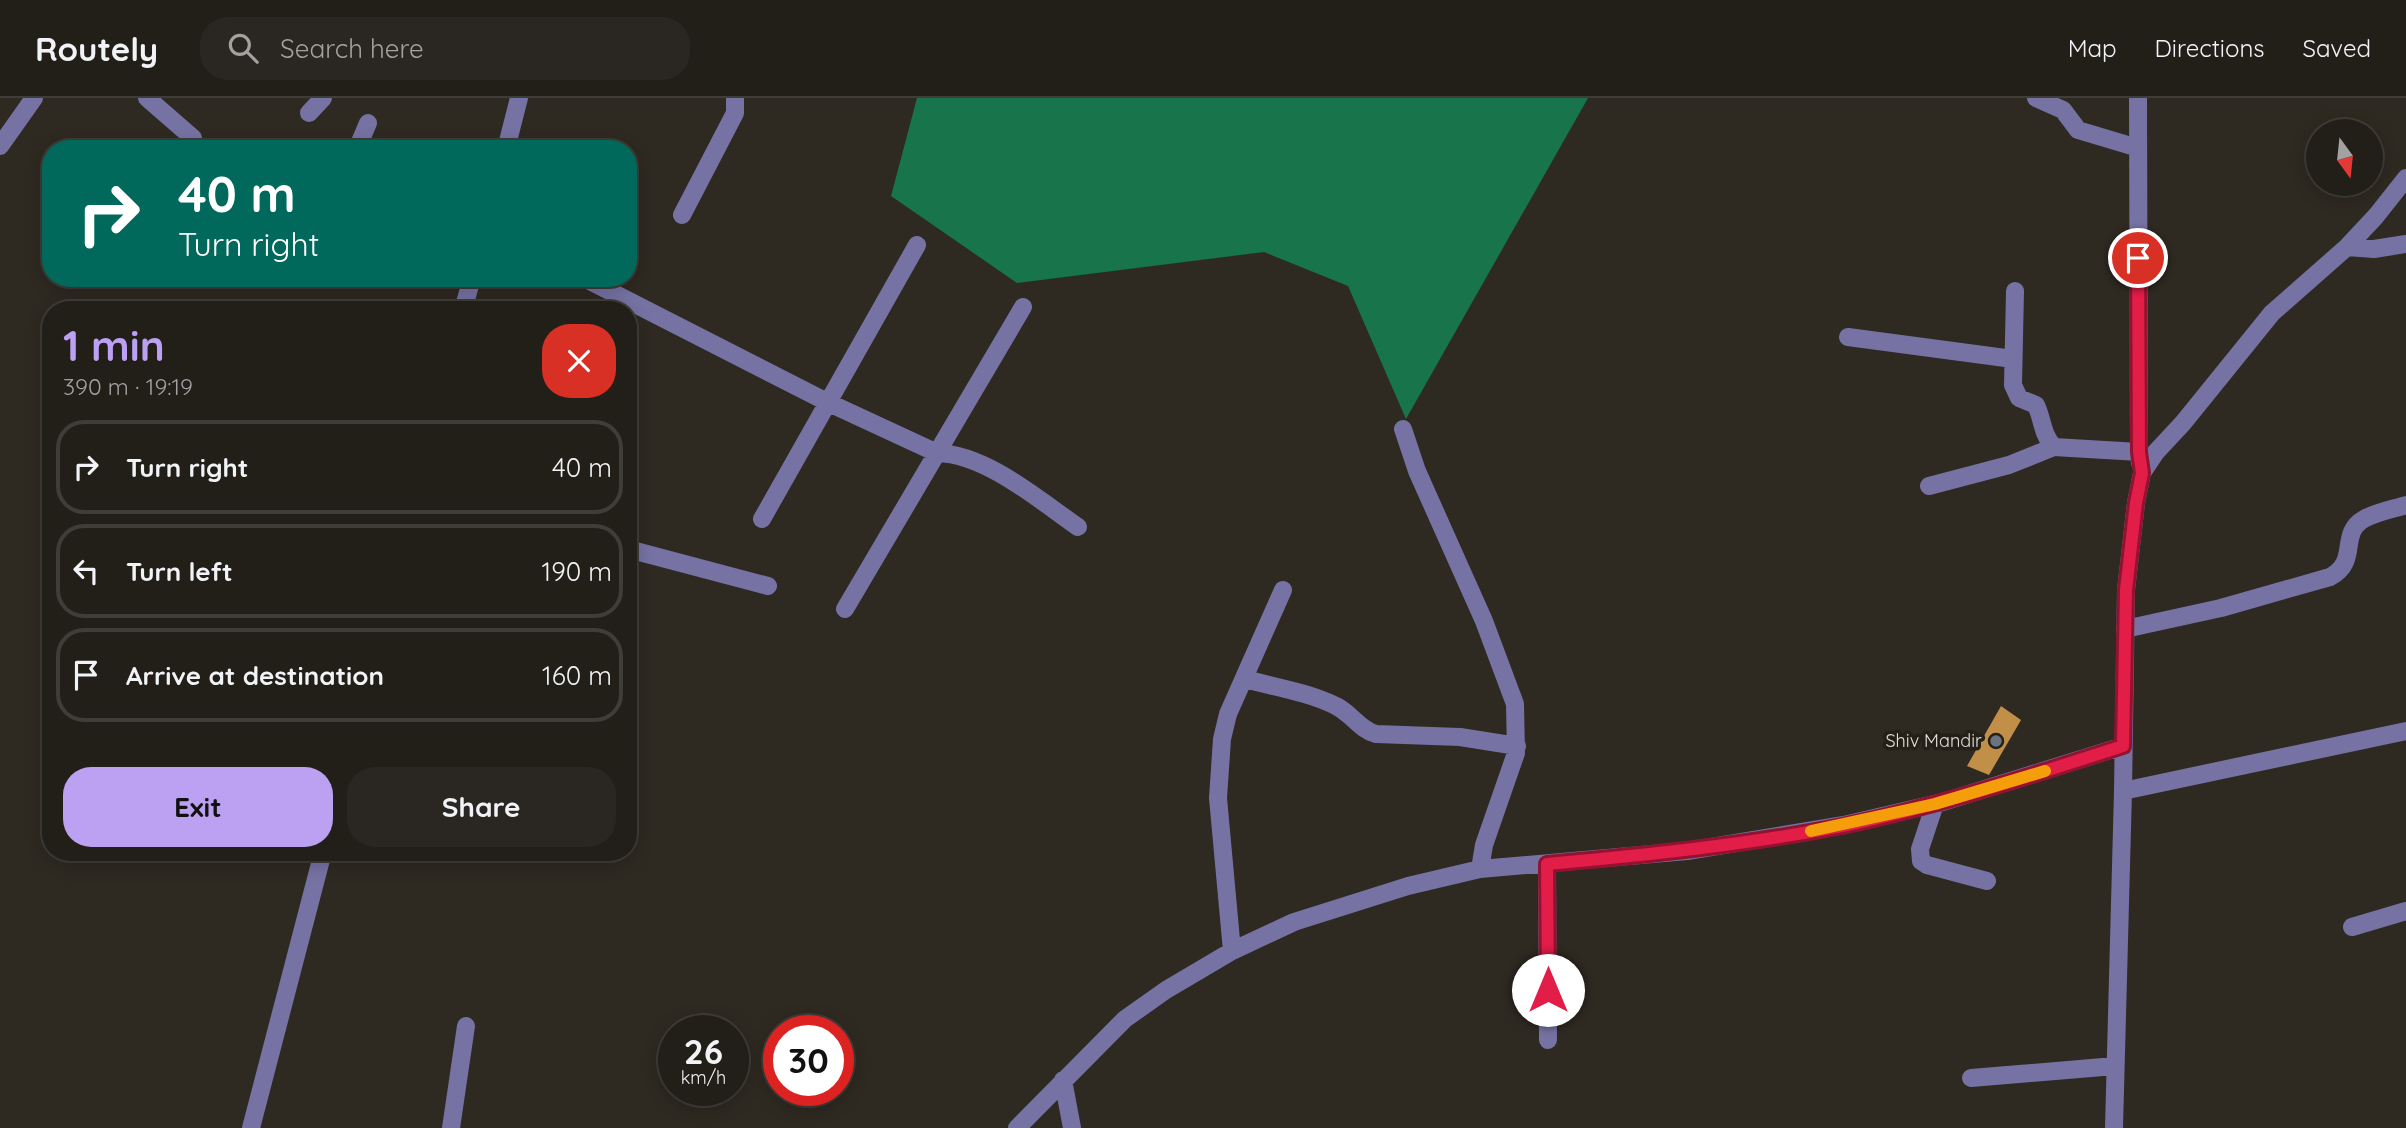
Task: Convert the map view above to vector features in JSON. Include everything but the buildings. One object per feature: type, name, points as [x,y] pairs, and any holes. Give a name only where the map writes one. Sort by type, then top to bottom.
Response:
[{"type":"street","points":[[146,98],[193,138]]},
{"type":"street","points":[[309,113],[323,98]]},
{"type":"street","points":[[508,140],[519,98]]},
{"type":"street","points":[[682,215],[735,113],[735,98]]},
{"type":"street","points":[[2036,98],[2063,110],[2078,130],[2138,148]]},
{"type":"street","points":[[2114,1128],[2125,629],[2130,549],[2142,473],[2139,452],[2138,98]]},
{"type":"street","points":[[0,146],[30,99]]},
{"type":"street","points":[[361,140],[368,123]]},
{"type":"street","points":[[2142,473],[2156,452],[2183,423],[2272,313],[2347,247],[2406,178]]},
{"type":"street","points":[[2347,247],[2374,249],[2406,244]]},
{"type":"street","points":[[762,519],[917,245]]},
{"type":"street","points":[[602,287],[629,301]]},
{"type":"street","points":[[2015,291],[2015,393],[2019,398],[2036,405],[2044,434],[2054,447]]},
{"type":"street","points":[[637,305],[827,402],[937,453],[950,453],[996,471],[1078,527]]},
{"type":"street","points":[[845,609],[1023,307]]},
{"type":"street","points":[[1848,337],[2013,359]]},
{"type":"street","points":[[1403,429],[1417,471],[1515,704],[1517,746],[1513,765],[1485,845],[1480,869]]},
{"type":"street","points":[[1929,486],[2009,465],[2054,447],[2139,452]]},
{"type":"street","points":[[2125,629],[2221,608],[2330,577],[2342,571],[2347,559],[2350,536],[2363,519],[2406,505]]},
{"type":"street","points":[[637,550],[768,586]]},
{"type":"street","points":[[1232,951],[1218,797],[1222,739],[1228,714],[1283,590]]},
{"type":"street","points":[[1245,679],[1326,702],[1348,713],[1364,728],[1376,734],[1461,737],[1517,746]]},
{"type":"street","points":[[2123,791],[2406,731]]},
{"type":"street","points":[[1017,1128],[1125,1019],[1166,990],[1232,951],[1294,922],[1371,897],[1480,869],[1686,851],[1804,833],[1935,804],[2123,746]]},
{"type":"street","points":[[1935,804],[1920,849],[1921,861],[1987,881]]},
{"type":"street","points":[[251,1128],[321,861]]},
{"type":"street","points":[[1547,864],[1548,1040]]},
{"type":"street","points":[[2353,927],[2406,911]]},
{"type":"street","points":[[451,1128],[466,1026]]},
{"type":"street","points":[[1971,1078],[2115,1066]]},
{"type":"street","points":[[1063,1080],[1072,1128]]},
{"type":"green space","points":[[917,98],[1588,98],[1406,419],[1348,286],[1264,252],[1017,283],[891,196]]},
{"type":"slow traffic","points":[[1811,831],[1935,804],[2045,771]]},
{"type":"place","name":"Shiv Mandir","points":[[1996,741]]},
{"type":"route","points":[[1548,990],[1547,864],[1686,851],[1844,825],[1943,802],[2123,746],[2126,590],[2142,473],[2139,452],[2138,258]]}]
